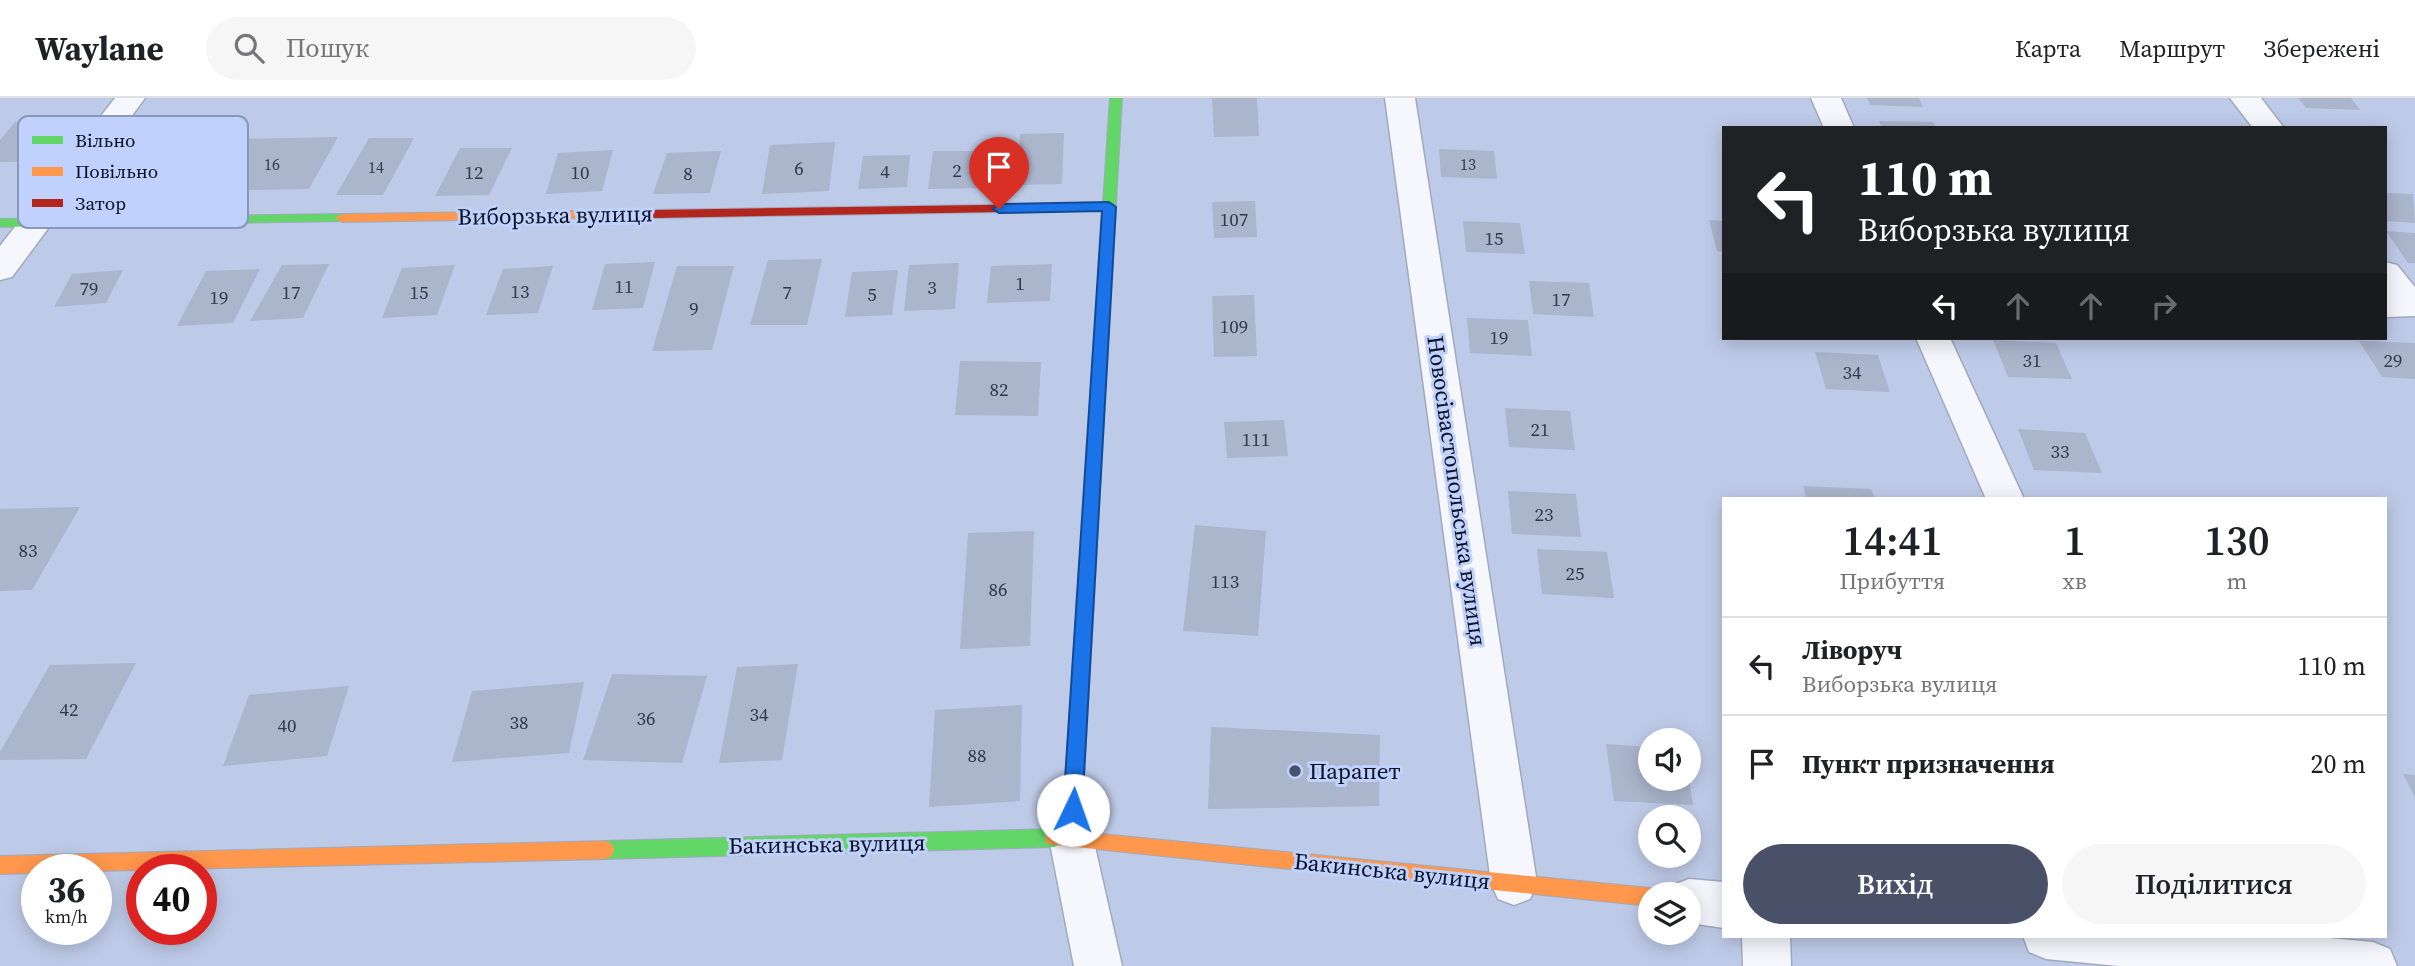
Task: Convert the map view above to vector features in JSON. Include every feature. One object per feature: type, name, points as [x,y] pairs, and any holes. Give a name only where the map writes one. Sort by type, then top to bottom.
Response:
[{"type":"street","points":[[116,116],[130,98]]},
{"type":"street","points":[[1098,966],[1071,838],[1116,98]]},
{"type":"street","name":"Новосівастопольська вулиця","points":[[1400,98],[1514,883]]},
{"type":"street","points":[[1826,98],[1838,126]]},
{"type":"street","points":[[2245,98],[2267,126]]},
{"type":"street","name":"Виборзька вулиця","points":[[248,220],[1109,207]]},
{"type":"street","name":"Виборзька вулиця","points":[[0,223],[18,223]]},
{"type":"street","points":[[0,269],[31,228]]},
{"type":"street","points":[[2387,276],[2410,305],[2387,305]]},
{"type":"street","points":[[1934,340],[2004,497]]},
{"type":"street","name":"Бакинська вулиця","points":[[0,864],[1071,838],[1638,896]]},
{"type":"street","points":[[1701,902],[1722,905]]},
{"type":"street","points":[[1766,938],[1767,966]]},
{"type":"street","points":[[2086,938],[2204,944],[2373,966]]},
{"type":"building","points":[[1212,98],[1257,98],[1259,136],[1214,137]]},
{"type":"building","points":[[1867,98],[1919,98],[1923,107],[1870,105]]},
{"type":"building","points":[[2298,98],[2351,98],[2360,110],[2306,108]]},
{"type":"building","points":[[1879,121],[1933,122],[1935,126],[1881,126]]},
{"type":"building","points":[[15,122],[18,122],[18,162],[0,162],[0,140]]},
{"type":"building","points":[[1064,133],[1062,184],[1017,185],[1020,134]]},
{"type":"building","points":[[338,137],[309,189],[248,190],[248,139]]},
{"type":"building","points":[[369,138],[414,138],[383,195],[336,195]]},
{"type":"building","points":[[835,142],[829,191],[762,194],[770,145]]},
{"type":"building","points":[[460,148],[512,148],[489,195],[435,196]]},
{"type":"building","points":[[1439,149],[1494,151],[1497,179],[1441,177]]},
{"type":"building","points":[[613,150],[602,191],[546,194],[558,153]]},
{"type":"building","points":[[721,151],[710,193],[653,194],[667,153]]},
{"type":"building","points":[[933,151],[985,151],[980,188],[928,189]]},
{"type":"building","points":[[910,155],[907,187],[858,189],[863,156]]},
{"type":"building","points":[[2387,193],[2413,194],[2415,223],[2387,221]]},
{"type":"building","points":[[1255,201],[1257,237],[1214,238],[1212,202]]},
{"type":"building","points":[[1709,220],[1722,221],[1722,252],[1717,251]]},
{"type":"building","points":[[1463,221],[1520,223],[1525,254],[1466,252]]},
{"type":"building","points":[[2387,231],[2415,233],[2415,263],[2408,263]]},
{"type":"building","points":[[822,259],[807,325],[750,325],[768,260]]},
{"type":"building","points":[[655,262],[643,308],[592,310],[605,264]]},
{"type":"building","points":[[959,263],[955,309],[904,311],[909,265]]},
{"type":"building","points":[[329,264],[303,318],[250,321],[282,265]]},
{"type":"building","points":[[1052,264],[1050,301],[987,303],[991,266]]},
{"type":"building","points":[[455,265],[437,315],[382,318],[402,268]]},
{"type":"building","points":[[553,266],[538,313],[486,315],[503,269]]},
{"type":"building","points":[[677,266],[734,266],[712,350],[652,351]]},
{"type":"building","points":[[260,269],[233,323],[177,326],[206,271]]},
{"type":"building","points":[[123,270],[106,303],[54,307],[72,274]]},
{"type":"building","points":[[898,270],[892,315],[845,317],[852,272]]},
{"type":"building","points":[[1529,281],[1589,283],[1594,317],[1533,314]]},
{"type":"building","points":[[1254,295],[1257,356],[1214,357],[1212,296]]},
{"type":"building","points":[[1467,318],[1528,320],[1532,356],[1470,353]]},
{"type":"building","points":[[1993,340],[2056,343],[2072,379],[2008,377]]},
{"type":"building","points":[[2359,341],[2415,343],[2415,379],[2382,377]]},
{"type":"building","points":[[1815,352],[1878,355],[1890,392],[1826,389]]},
{"type":"building","points":[[960,361],[1041,362],[1038,416],[955,415]]},
{"type":"building","points":[[1505,408],[1570,411],[1575,450],[1509,447]]},
{"type":"building","points":[[1284,420],[1288,456],[1227,458],[1224,422]]},
{"type":"building","points":[[2018,429],[2085,433],[2102,473],[2034,470]]},
{"type":"building","points":[[1803,486],[1871,489],[1874,497],[1806,497]]},
{"type":"building","points":[[1508,491],[1576,494],[1581,537],[1512,534]]},
{"type":"building","points":[[80,507],[32,590],[0,591],[0,509]]},
{"type":"building","points":[[1195,525],[1266,531],[1258,636],[1183,631]]},
{"type":"building","points":[[1034,531],[1030,646],[960,649],[968,533]]},
{"type":"building","points":[[1537,549],[1607,552],[1614,598],[1542,594]]},
{"type":"building","points":[[136,663],[86,759],[0,760],[0,752],[50,665]]},
{"type":"building","points":[[798,664],[782,760],[719,763],[737,667]]},
{"type":"building","points":[[612,674],[707,676],[682,763],[583,760]]},
{"type":"building","points":[[584,682],[569,753],[452,762],[472,691]]},
{"type":"building","points":[[349,686],[327,756],[223,766],[249,695]]},
{"type":"building","points":[[1022,705],[1020,801],[929,807],[935,710]]},
{"type":"building","name":"Парапет","points":[[1211,727],[1380,735],[1379,806],[1208,809]]},
{"type":"building","points":[[1606,744],[1638,746],[1638,791],[1691,791],[1693,805],[1614,801]]},
{"type":"building","points":[[2403,774],[2415,775],[2415,797]]},
{"type":"traffic: fast","points":[[1102,325],[1116,98]]},
{"type":"traffic: fast","points":[[248,219],[342,218]]},
{"type":"traffic: fast","points":[[0,223],[18,223]]},
{"type":"traffic: fast","points":[[605,850],[1054,838]]},
{"type":"traffic: slow","points":[[342,218],[653,214]]},
{"type":"traffic: slow","points":[[1071,838],[1102,325]]},
{"type":"traffic: slow","points":[[1054,838],[1638,896]]},
{"type":"traffic: slow","points":[[0,865],[605,850]]},
{"type":"traffic: jam","points":[[653,214],[1109,207]]},
{"type":"place","name":"Парапет","points":[[1295,771]]},
{"type":"route","points":[[999,209],[1109,207],[1073,810]]}]
